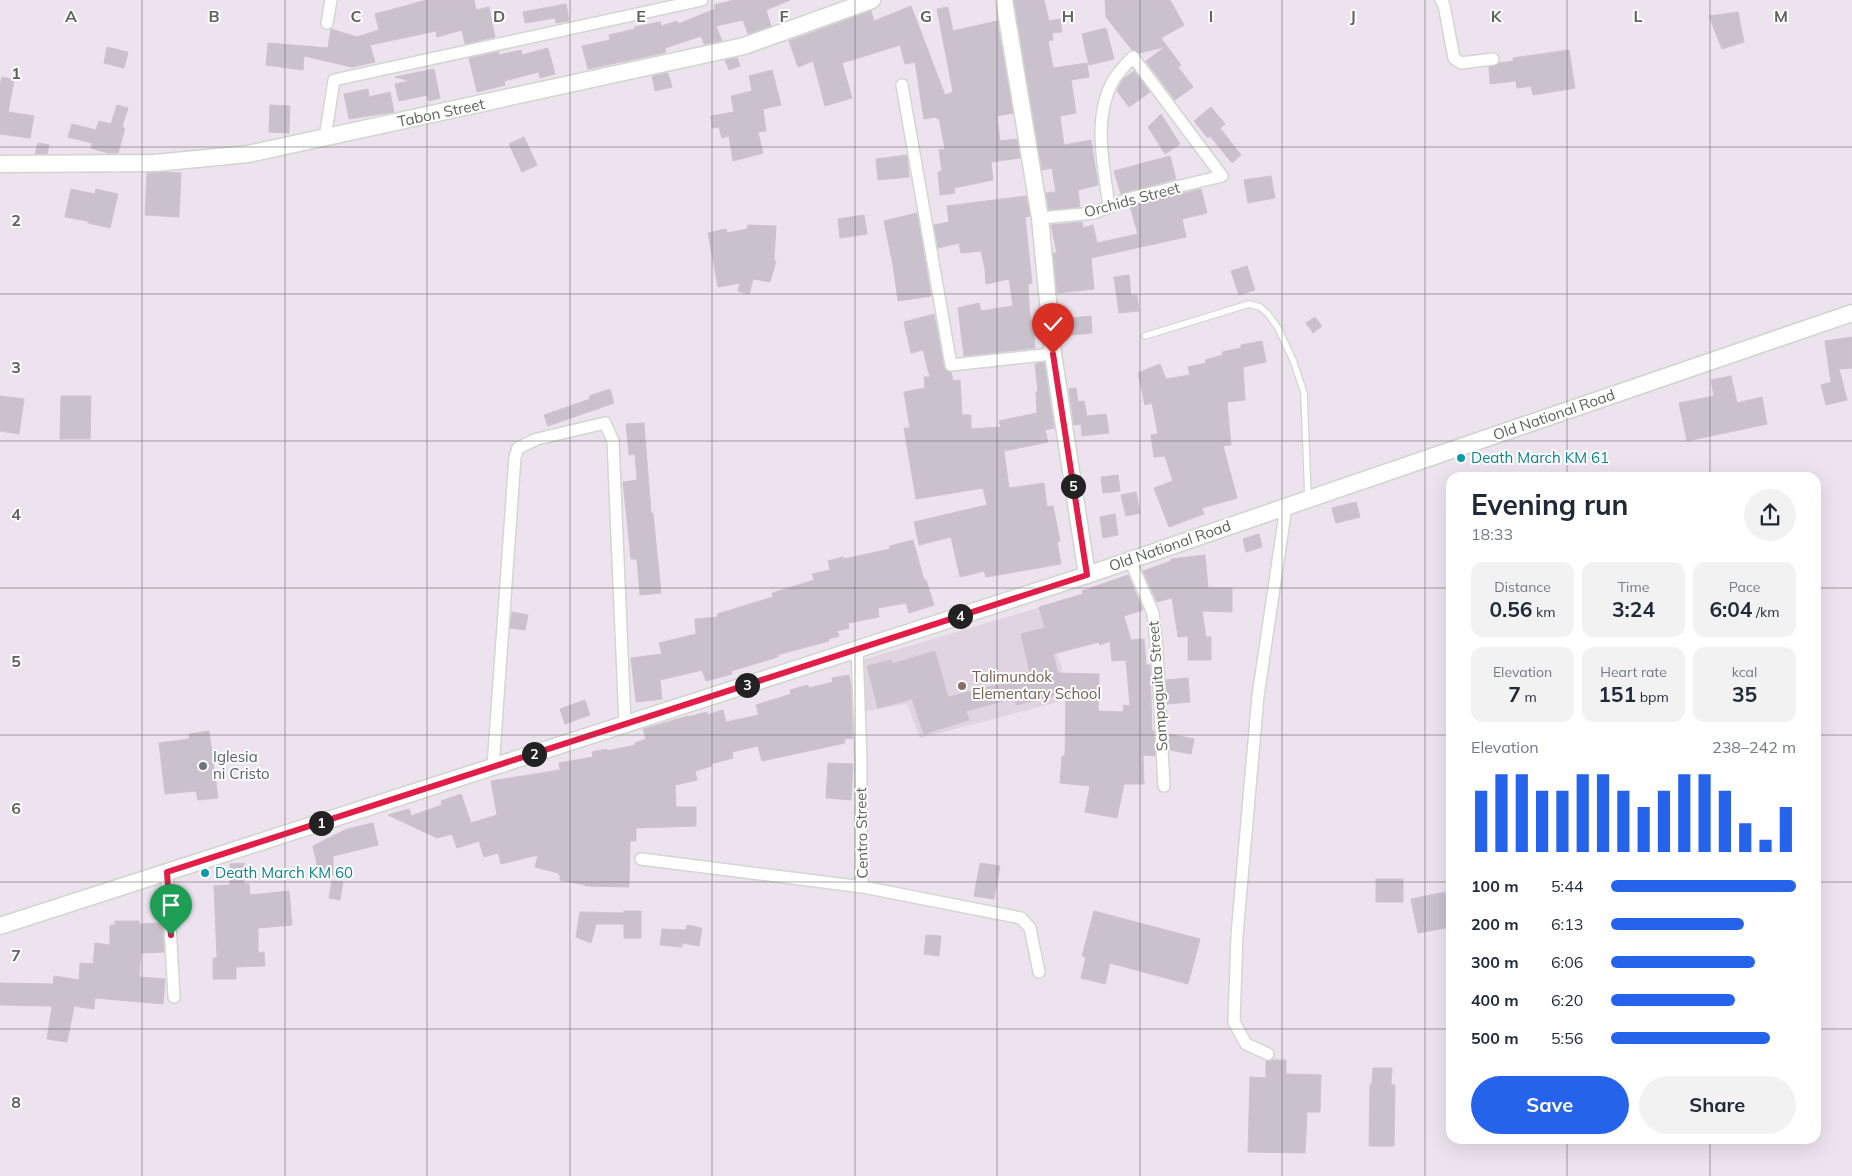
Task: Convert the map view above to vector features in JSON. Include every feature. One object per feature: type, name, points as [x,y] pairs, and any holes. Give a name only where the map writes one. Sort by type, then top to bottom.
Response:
[{"type":"main road","name":"Tabon Street","points":[[0,164],[155,163],[248,154],[744,46],[872,0]]},
{"type":"main road","points":[[1004,0],[1040,218],[1053,354],[1087,575]]},
{"type":"main road","name":"Old National Road","points":[[0,926],[1087,575],[1852,313]]},
{"type":"street","points":[[327,23],[331,0]]},
{"type":"street","points":[[325,138],[334,80],[702,0]]},
{"type":"street","points":[[1441,0],[1444,4],[1454,58],[1461,63],[1493,59]]},
{"type":"street","name":"Orchids Street","points":[[1040,218],[1094,213],[1109,207],[1131,198],[1222,176],[1132,57],[1114,79],[1108,92],[1100,124],[1109,207]]},
{"type":"street","points":[[902,85],[951,364],[1053,354]]},
{"type":"street","points":[[493,767],[515,457],[518,448],[537,438],[605,424],[613,441],[625,724]]},
{"type":"street","points":[[1268,1054],[1246,1044],[1234,1022],[1237,935],[1258,696],[1286,507]]},
{"type":"street","name":"Sampaguita Street","points":[[1130,560],[1153,614],[1157,652],[1164,786]]},
{"type":"street","name":"Centro Street","points":[[857,649],[861,761],[861,873],[863,887],[1021,918],[1030,928],[1039,972]]},
{"type":"street","points":[[641,859],[863,887]]},
{"type":"street","points":[[167,872],[174,997]]},
{"type":"lane","points":[[1145,336],[1249,304],[1260,307],[1268,314],[1278,328],[1293,360],[1304,393],[1308,499]]},
{"type":"shaded area","name":"Talimundok Elementary School","points":[[1041,607],[1062,669],[1058,702],[920,738],[907,704],[865,711],[862,660]]},
{"type":"building","points":[[427,0],[474,0],[476,10],[489,7],[495,37],[465,44],[462,30],[437,37],[436,31],[370,45],[375,62],[352,67],[304,56],[303,70],[266,65],[268,43],[328,48],[331,29],[357,37],[379,30],[375,14]]},
{"type":"building","points":[[734,0],[790,0],[766,10],[771,26],[748,34],[743,20],[716,26],[722,41],[704,44],[701,36],[665,48],[666,52],[663,53],[588,69],[582,46],[610,40],[609,35],[635,29],[634,27],[660,22],[661,26],[677,21],[678,24],[715,9],[714,5]]},
{"type":"building","points":[[1014,0],[1044,0],[1049,21],[1060,19],[1062,32],[1052,33],[1053,40],[1048,41],[1053,68],[1087,63],[1089,77],[1071,80],[1076,113],[1060,116],[1064,145],[1091,140],[1098,185],[1078,190],[1080,207],[1049,210],[1046,193],[1056,192],[1052,168],[1042,170]]},
{"type":"building","points":[[1105,0],[1170,0],[1184,25],[1161,38],[1181,65],[1178,67],[1193,87],[1175,100],[1146,61],[1165,47],[1139,53],[1132,50],[1106,17]]},
{"type":"building","points":[[566,4],[569,21],[556,23],[555,18],[525,23],[523,12]]},
{"type":"building","points":[[911,6],[945,95],[953,92],[937,9],[948,7],[953,31],[997,21],[1013,113],[997,116],[1000,141],[1017,139],[1020,158],[991,162],[993,180],[954,188],[955,193],[940,195],[938,172],[942,171],[939,150],[945,149],[939,118],[924,119],[915,62],[905,64],[900,45],[842,63],[852,98],[825,106],[813,61],[798,67],[789,41],[871,11],[874,21]]},
{"type":"building","points":[[1738,12],[1744,42],[1722,49],[1709,16]]},
{"type":"building","points":[[1106,28],[1114,59],[1089,65],[1082,34]]},
{"type":"building","points":[[107,47],[128,52],[124,68],[104,63]]},
{"type":"building","points":[[548,48],[555,74],[540,78],[539,72],[504,81],[505,85],[477,92],[469,58],[499,52],[499,55],[521,50],[522,55]]},
{"type":"building","points":[[1569,50],[1575,88],[1533,95],[1531,86],[1517,88],[1516,81],[1490,84],[1489,67],[1499,63],[1514,61],[1513,58]]},
{"type":"building","points":[[737,58],[740,66],[729,70],[725,60]]},
{"type":"building","points":[[434,69],[440,98],[429,101],[427,95],[399,101],[395,84],[410,81],[395,77]]},
{"type":"building","points":[[772,70],[781,105],[763,109],[766,131],[758,132],[763,153],[733,161],[729,136],[722,138],[719,127],[712,128],[711,116],[734,112],[731,96],[752,91],[749,76]]},
{"type":"building","points":[[1134,71],[1150,92],[1129,107],[1117,91],[1123,79]]},
{"type":"building","points":[[668,73],[672,87],[655,91],[652,76]]},
{"type":"building","points":[[2,77],[14,80],[8,112],[34,116],[30,138],[0,134],[0,86]]},
{"type":"building","points":[[368,89],[369,97],[390,92],[394,112],[349,119],[344,94]]},
{"type":"building","points":[[117,105],[128,108],[122,127],[125,128],[118,153],[108,153],[91,148],[92,143],[68,137],[72,124],[96,130],[99,121],[111,124]]},
{"type":"building","points":[[270,105],[290,106],[289,133],[269,132]]},
{"type":"building","points":[[1211,107],[1225,124],[1220,128],[1241,155],[1232,163],[1210,136],[1208,138],[1194,121]]},
{"type":"building","points":[[1161,114],[1180,144],[1165,154],[1148,127]]},
{"type":"building","points":[[524,137],[537,165],[522,172],[509,144]]},
{"type":"building","points":[[38,143],[49,145],[47,154],[35,154]]},
{"type":"building","points":[[907,155],[909,177],[878,180],[876,159]]},
{"type":"building","points":[[1170,156],[1176,179],[1121,194],[1114,171]]},
{"type":"building","points":[[147,173],[181,173],[179,217],[145,215]]},
{"type":"building","points":[[1271,176],[1275,198],[1248,203],[1244,180]]},
{"type":"building","points":[[71,189],[95,194],[96,189],[118,194],[110,228],[88,223],[88,221],[65,217]]},
{"type":"building","points":[[1201,189],[1207,213],[1182,219],[1186,237],[1091,258],[1094,289],[1057,293],[1053,253],[1057,253],[1051,225],[1082,222],[1083,228],[1093,225],[1097,243],[1138,234],[1130,206]]},
{"type":"building","points":[[1026,196],[1030,216],[1025,217],[1032,283],[1028,284],[1030,320],[1035,320],[1035,348],[964,356],[958,308],[979,303],[981,311],[1013,306],[1009,279],[986,284],[981,251],[961,253],[959,243],[938,248],[934,225],[949,222],[947,206]]},
{"type":"building","points":[[917,213],[931,296],[898,301],[884,221]]},
{"type":"building","points":[[864,215],[867,234],[840,238],[838,219]]},
{"type":"building","points":[[748,225],[776,226],[774,261],[776,261],[770,282],[753,279],[749,294],[738,291],[740,283],[718,287],[708,233],[726,229],[727,233],[747,229]]},
{"type":"building","points":[[1247,266],[1255,290],[1239,295],[1231,271]]},
{"type":"building","points":[[1129,275],[1131,295],[1137,295],[1139,311],[1119,313],[1114,277]]},
{"type":"building","points":[[934,314],[944,367],[945,370],[951,372],[953,381],[960,380],[962,415],[971,415],[971,429],[1001,427],[999,421],[1037,413],[1036,392],[1038,392],[1035,364],[1044,362],[1054,428],[1045,430],[1048,442],[1004,451],[1009,488],[1044,483],[1047,507],[1053,506],[1060,541],[1057,542],[1061,564],[986,577],[984,571],[960,577],[951,537],[919,545],[914,522],[987,505],[983,488],[916,499],[904,428],[910,428],[904,392],[925,388],[924,377],[930,377],[923,350],[911,353],[904,322]]},
{"type":"building","points":[[1091,316],[1092,333],[1062,336],[1061,319]]},
{"type":"building","points":[[1315,317],[1322,326],[1313,333],[1306,323]]},
{"type":"building","points":[[1852,337],[1852,368],[1839,369],[1847,400],[1826,405],[1821,385],[1831,382],[1825,341]]},
{"type":"building","points":[[1262,341],[1266,362],[1243,367],[1245,400],[1227,402],[1231,445],[1223,446],[1237,498],[1202,508],[1204,514],[1169,527],[1154,488],[1173,481],[1165,456],[1154,457],[1151,435],[1158,434],[1152,403],[1145,405],[1138,373],[1160,364],[1166,379],[1190,375],[1188,367],[1206,363],[1205,360],[1223,355],[1222,352],[1241,348],[1241,345]]},
{"type":"building","points":[[1731,376],[1737,403],[1762,397],[1767,424],[1687,441],[1679,403],[1714,396],[1711,380]]},
{"type":"building","points":[[1076,388],[1078,402],[1084,401],[1087,416],[1106,414],[1109,433],[1082,436],[1081,424],[1074,425],[1069,389]]},
{"type":"building","points":[[610,389],[614,403],[548,426],[544,415],[590,399],[589,396]]},
{"type":"building","points":[[0,396],[24,399],[19,434],[0,431]]},
{"type":"building","points":[[61,396],[91,396],[90,439],[60,439]]},
{"type":"building","points":[[644,423],[651,513],[653,513],[661,593],[640,595],[637,559],[631,559],[623,482],[637,480],[635,454],[629,455],[626,424]]},
{"type":"building","points":[[1118,475],[1120,491],[1103,493],[1101,477]]},
{"type":"building","points":[[1136,492],[1140,513],[1126,516],[1121,495]]},
{"type":"building","points":[[1356,502],[1360,517],[1336,523],[1332,508]]},
{"type":"building","points":[[1115,514],[1118,535],[1103,538],[1100,517]]},
{"type":"building","points":[[1259,534],[1262,547],[1246,552],[1243,539]]},
{"type":"building","points":[[913,540],[924,580],[926,580],[934,605],[909,613],[906,603],[878,608],[879,617],[848,623],[849,628],[837,631],[839,636],[828,639],[829,641],[777,655],[778,657],[731,671],[732,674],[706,681],[702,670],[660,680],[662,699],[636,702],[631,658],[662,654],[659,643],[696,634],[695,619],[718,617],[717,614],[773,597],[772,593],[814,580],[812,574],[830,570],[828,561],[890,549],[890,546]]},
{"type":"building","points":[[1205,555],[1208,588],[1232,588],[1232,612],[1202,611],[1206,637],[1211,637],[1211,660],[1188,660],[1188,636],[1178,637],[1172,598],[1157,602],[1143,571],[1171,561],[1171,559]]},
{"type":"building","points":[[1128,575],[1143,610],[1124,616],[1131,640],[1144,639],[1146,665],[1150,665],[1152,731],[1154,731],[1155,756],[1143,755],[1144,784],[1124,784],[1117,818],[1085,812],[1090,786],[1060,783],[1062,756],[1065,756],[1066,693],[1016,705],[1015,698],[966,711],[969,720],[924,734],[912,699],[878,708],[867,666],[891,660],[892,664],[935,651],[948,697],[1031,677],[1021,634],[1045,628],[1039,607],[1083,594],[1082,591]],"holes":[[[1110,641],[1112,661],[1126,660],[1130,706],[1124,705],[1123,712],[1098,711],[1099,674],[1058,673],[1053,654],[1099,642],[1100,645]]]},
{"type":"building","points":[[512,612],[528,615],[525,630],[510,628]]},
{"type":"building","points":[[849,675],[853,738],[844,739],[845,743],[762,761],[758,746],[732,752],[733,758],[695,771],[697,780],[675,785],[676,807],[696,807],[696,826],[636,828],[636,841],[630,841],[629,887],[585,886],[560,880],[558,873],[535,867],[538,855],[501,864],[498,853],[484,857],[479,841],[457,848],[452,834],[437,838],[388,815],[409,809],[411,816],[442,805],[441,801],[461,794],[471,823],[497,815],[491,781],[560,770],[559,763],[593,757],[592,752],[635,745],[635,743],[646,739],[643,729],[688,716],[707,712],[707,715],[723,710],[726,722],[759,715],[756,705],[791,694],[790,690],[808,685],[809,688],[833,682],[832,678]]},
{"type":"building","points":[[1188,678],[1190,702],[1167,704],[1166,680]]},
{"type":"building","points":[[585,700],[590,715],[565,724],[560,709]]},
{"type":"building","points":[[209,731],[218,798],[198,800],[196,791],[165,794],[159,743],[189,739],[189,734]]},
{"type":"building","points":[[1169,734],[1194,739],[1191,754],[1170,750]]},
{"type":"building","points":[[828,763],[853,764],[851,800],[826,798]]},
{"type":"building","points":[[373,823],[378,845],[333,856],[333,875],[320,878],[313,846],[347,829]]},
{"type":"building","points":[[244,863],[244,884],[249,884],[250,895],[289,891],[292,925],[258,928],[258,953],[264,952],[265,966],[236,967],[236,979],[213,979],[213,958],[217,958],[214,886],[230,885],[230,864]]},
{"type":"building","points":[[980,863],[1000,866],[994,899],[974,896]]},
{"type":"building","points":[[1376,879],[1403,879],[1403,902],[1376,902]]},
{"type":"building","points":[[332,881],[343,882],[340,900],[329,898]]},
{"type":"building","points":[[1446,892],[1446,928],[1418,933],[1411,899]]},
{"type":"building","points":[[624,911],[641,911],[641,938],[624,938],[624,924],[596,924],[591,943],[576,937],[580,912],[624,913]]},
{"type":"building","points":[[1094,911],[1200,939],[1188,984],[1110,963],[1105,984],[1081,978],[1086,957],[1082,956]]},
{"type":"building","points":[[115,921],[139,921],[139,924],[162,923],[164,952],[141,953],[139,977],[165,979],[163,1004],[95,998],[94,1009],[74,1006],[67,1042],[47,1039],[52,1006],[0,1005],[0,983],[53,984],[54,976],[79,980],[80,963],[93,964],[95,943],[110,945],[110,925],[115,925]]},
{"type":"building","points":[[687,925],[702,928],[699,946],[682,943],[682,947],[660,945],[662,929],[686,930]]},
{"type":"building","points":[[926,935],[941,936],[939,956],[924,954]]},
{"type":"building","points":[[1286,1060],[1286,1074],[1321,1075],[1320,1112],[1307,1112],[1305,1153],[1248,1152],[1250,1077],[1266,1078],[1266,1061]]},
{"type":"building","points":[[1373,1068],[1392,1068],[1391,1085],[1395,1085],[1394,1146],[1369,1146],[1370,1084],[1372,1084]]},
{"type":"place","name":"Death March KM 61","points":[[1461,458]]},
{"type":"place","name":"Talimundok Elementary School","points":[[962,686]]},
{"type":"place","name":"Iglesia ni Cristo","points":[[203,766]]},
{"type":"place","name":"Death March KM 60","points":[[205,873]]},
{"type":"route","points":[[171,935],[167,872],[1087,575],[1053,354]]}]
